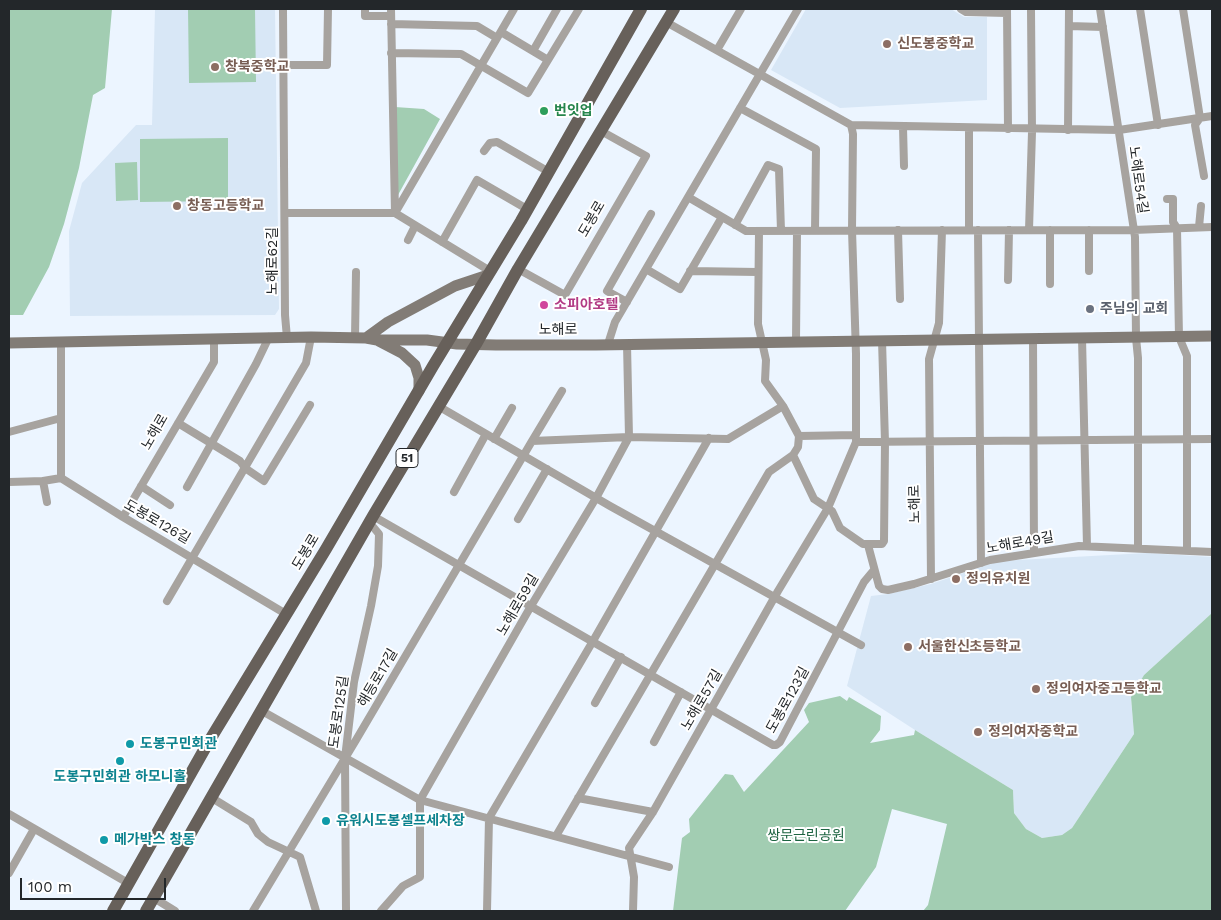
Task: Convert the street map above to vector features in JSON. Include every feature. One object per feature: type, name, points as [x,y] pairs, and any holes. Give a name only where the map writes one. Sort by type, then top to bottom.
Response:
[{"type":"main road","name":"51","points":[[146,911],[371,519],[476,344],[518,268],[674,9]]},
{"type":"main road","name":"도봉로","points":[[113,911],[208,742],[527,209],[637,10]]},
{"type":"main road","points":[[366,339],[388,322],[455,286],[489,273]]},
{"type":"main road","name":"노해로","points":[[9,343],[311,337],[427,340],[476,344],[627,344],[1212,336]]},
{"type":"main road","points":[[366,339],[402,353],[415,366],[419,378],[419,391]]},
{"type":"street","name":"노해로62길","points":[[283,9],[285,315],[287,338]]},
{"type":"street","points":[[283,65],[327,65],[328,9]]},
{"type":"street","points":[[365,9],[365,16],[391,16],[477,26],[533,51],[548,60]]},
{"type":"street","points":[[395,213],[514,9]]},
{"type":"street","points":[[533,51],[557,9]]},
{"type":"street","points":[[392,53],[461,54],[528,93],[579,9]]},
{"type":"street","points":[[717,50],[741,9]]},
{"type":"street","points":[[608,344],[615,322],[798,9]]},
{"type":"street","points":[[961,9],[966,12],[1007,11],[1008,129]]},
{"type":"street","points":[[1029,230],[1032,130],[1031,9]]},
{"type":"street","points":[[1068,130],[1069,9]]},
{"type":"street","name":"노해로54길","points":[[1100,9],[1134,237],[1138,358],[1138,548]]},
{"type":"street","points":[[1140,9],[1158,125]]},
{"type":"street","points":[[1183,9],[1200,118],[1195,124],[1204,176]]},
{"type":"street","points":[[391,16],[395,213]]},
{"type":"street","points":[[666,22],[851,125],[1032,130],[1119,130],[1212,116]]},
{"type":"street","points":[[1069,26],[1103,27]]},
{"type":"street","points":[[740,108],[816,149],[816,231]]},
{"type":"street","points":[[851,125],[853,134],[852,230],[855,340]]},
{"type":"street","points":[[903,127],[904,166]]},
{"type":"street","points":[[969,128],[969,230]]},
{"type":"street","name":"도봉로","points":[[518,268],[565,295],[646,156],[601,131]]},
{"type":"street","points":[[484,151],[490,143],[498,142],[548,172]]},
{"type":"street","points":[[735,225],[768,165],[779,170],[781,231]]},
{"type":"street","points":[[442,242],[476,180],[527,209]]},
{"type":"street","points":[[688,197],[746,231],[1132,230],[1212,227]]},
{"type":"street","points":[[1167,199],[1173,199],[1173,222],[1177,228],[1179,337],[1187,356],[1187,551]]},
{"type":"street","points":[[1199,227],[1201,206]]},
{"type":"street","points":[[285,213],[395,213],[489,273]]},
{"type":"street","points":[[627,302],[607,290],[651,214]]},
{"type":"street","points":[[646,268],[680,289],[722,217]]},
{"type":"street","points":[[408,240],[415,226]]},
{"type":"street","points":[[898,230],[900,299]]},
{"type":"street","name":"노해로","points":[[931,579],[929,359],[939,323],[942,230]]},
{"type":"street","points":[[978,230],[981,563]]},
{"type":"street","points":[[1008,280],[1009,230]]},
{"type":"street","points":[[1050,230],[1050,284]]},
{"type":"street","points":[[1089,230],[1089,271]]},
{"type":"street","points":[[556,836],[769,472],[793,455],[798,446],[799,436],[783,406],[765,381],[766,360],[758,324],[759,231]]},
{"type":"street","points":[[796,341],[797,231]]},
{"type":"street","points":[[690,271],[758,272]]},
{"type":"street","points":[[356,272],[366,339]]},
{"type":"street","points":[[186,487],[247,380],[269,337]]},
{"type":"street","points":[[167,601],[306,363],[311,337]]},
{"type":"street","points":[[1033,338],[1034,553]]},
{"type":"street","points":[[1082,338],[1087,546]]},
{"type":"street","name":"노해로","points":[[123,517],[214,362],[214,339]]},
{"type":"street","name":"노해로57길","points":[[633,911],[634,877],[629,848],[653,812],[774,597],[828,508],[856,439],[855,340]]},
{"type":"street","points":[[793,455],[814,499],[832,511],[840,528],[863,544],[882,544],[884,541],[885,442],[882,340]]},
{"type":"street","points":[[9,482],[43,481],[61,478],[61,342]]},
{"type":"street","name":"노해로59길","points":[[382,911],[403,886],[420,877],[420,800],[531,606],[596,498],[629,437],[627,344]]},
{"type":"street","name":"해등로17길","points":[[254,911],[562,391]]},
{"type":"street","points":[[178,423],[240,460],[245,468],[264,481],[310,406]]},
{"type":"street","points":[[438,406],[596,498],[861,645]]},
{"type":"street","points":[[532,440],[629,437],[728,439],[783,406]]},
{"type":"street","points":[[494,439],[512,408]]},
{"type":"street","points":[[9,432],[61,418]]},
{"type":"street","points":[[454,492],[486,434]]},
{"type":"street","points":[[799,436],[885,442],[1212,439]]},
{"type":"street","points":[[487,911],[489,818],[709,438]]},
{"type":"street","points":[[518,519],[548,469]]},
{"type":"street","name":"도봉로126길","points":[[61,478],[286,614]]},
{"type":"street","points":[[43,481],[47,502]]},
{"type":"street","points":[[141,486],[170,504]]},
{"type":"street","name":"도봉로123길","points":[[371,519],[531,606],[772,745],[780,742],[864,582],[874,570]]},
{"type":"street","name":"도봉로125길","points":[[346,911],[345,758],[354,682],[372,606],[378,566],[379,534],[371,519]]},
{"type":"street","name":"노해로49길","points":[[868,545],[879,586],[882,589],[888,590],[931,579],[990,560],[1087,546],[1212,552]]},
{"type":"street","points":[[595,704],[621,657]]},
{"type":"street","points":[[654,742],[681,692]]},
{"type":"street","points":[[262,710],[420,800],[669,867]]},
{"type":"street","points":[[212,798],[251,822],[258,834],[268,842],[300,857],[316,911]]},
{"type":"street","points":[[578,798],[653,812]]},
{"type":"street","points":[[9,814],[128,884]]},
{"type":"street","points":[[9,873],[34,829]]},
{"type":"street","points":[[154,898],[175,911]]},
{"type":"shaded area","name":"창동고등학교","points":[[155,9],[275,9],[279,309],[275,315],[70,316],[69,231],[82,183],[136,125],[152,125]]},
{"type":"shaded area","name":"신도봉중학교","points":[[806,9],[951,9],[964,17],[987,17],[987,100],[840,108],[771,70]]},
{"type":"shaded area","name":"정의여자중고등학교","points":[[1147,553],[1212,557],[1212,613],[1144,675],[1131,698],[1134,734],[1072,828],[1062,835],[1042,838],[1026,829],[1014,813],[1013,790],[847,686],[871,596],[931,584],[999,561]]},
{"type":"green space","points":[[9,9],[112,9],[105,88],[93,95],[79,168],[64,224],[49,267],[23,315],[9,315]]},
{"type":"green space","points":[[188,9],[255,9],[256,82],[189,83]]},
{"type":"green space","points":[[395,107],[424,109],[440,119],[398,195]]},
{"type":"green space","points":[[228,138],[228,201],[140,202],[140,139]]},
{"type":"green space","points":[[137,162],[138,200],[116,201],[115,163]]},
{"type":"green space","name":"쌍문근린공원","points":[[1212,613],[1212,911],[923,911],[928,905],[947,824],[892,809],[876,867],[845,911],[673,911],[682,838],[690,832],[689,819],[725,774],[733,775],[744,792],[809,722],[804,710],[809,703],[840,696],[847,701],[849,697],[881,716],[880,730],[870,743],[914,735],[915,730],[1013,790],[1014,813],[1026,829],[1042,838],[1062,835],[1072,828],[1134,734],[1131,697],[1144,675]]},
{"type":"place","name":"신도봉중학교","points":[[887,44]]},
{"type":"place","name":"창북중학교","points":[[215,67]]},
{"type":"place","name":"번잇업","points":[[544,111]]},
{"type":"place","name":"창동고등학교","points":[[177,206]]},
{"type":"place","name":"소피아호텔","points":[[544,305]]},
{"type":"place","name":"주님의 교회","points":[[1090,309]]},
{"type":"place","name":"정의유치원","points":[[956,579]]},
{"type":"place","name":"서울한신초등학교","points":[[908,647]]},
{"type":"place","name":"정의여자중고등학교","points":[[1036,689]]},
{"type":"place","name":"정의여자중학교","points":[[978,732]]},
{"type":"place","name":"도봉구민회관","points":[[130,744]]},
{"type":"place","name":"도봉구민회관 하모니홀","points":[[120,761]]},
{"type":"place","name":"유워시도봉셀프세차장","points":[[326,821]]},
{"type":"place","name":"메가박스 창동","points":[[104,840]]}]
